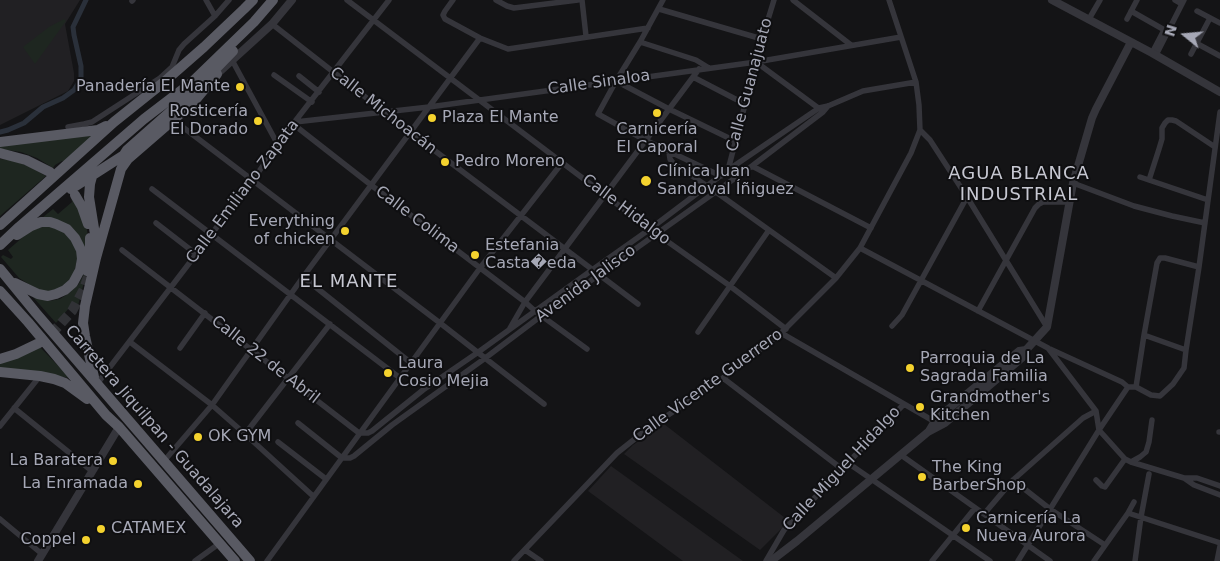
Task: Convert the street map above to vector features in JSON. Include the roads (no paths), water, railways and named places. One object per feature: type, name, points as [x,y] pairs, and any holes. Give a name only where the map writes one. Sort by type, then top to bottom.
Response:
[{"type":"highway","points":[[0,225],[114,122],[223,30],[253,0]]},
{"type":"highway","points":[[102,225],[117,169],[127,150],[194,85],[273,0]]},
{"type":"highway","points":[[0,246],[19,227],[144,119],[194,85],[217,74]]},
{"type":"highway","points":[[19,227],[71,194],[149,137],[217,74]]},
{"type":"highway","points":[[96,382],[88,354],[84,323],[86,298],[123,165],[197,98],[217,74]]},
{"type":"highway","points":[[145,97],[160,78]]},
{"type":"highway","points":[[96,258],[96,238],[89,197],[93,174],[104,159],[194,85]]},
{"type":"highway","points":[[0,142],[98,130],[114,122]]},
{"type":"highway","points":[[0,153],[26,160],[50,172]]},
{"type":"highway","points":[[71,194],[82,207],[90,241],[89,258],[78,318],[79,336],[87,364],[96,382]]},
{"type":"highway","points":[[0,246],[31,226],[41,222],[50,222],[67,229],[75,238],[81,250],[81,264],[78,275],[73,284],[61,292],[52,296],[43,296],[12,282]]},
{"type":"highway","name":"Carretera Jiquilpan - Guadalajara","points":[[0,268],[36,313],[250,561]]},
{"type":"highway","name":"Carretera Jiquilpan - Guadalajara","points":[[0,291],[235,561]]},
{"type":"highway","points":[[0,359],[22,352],[39,342]]},
{"type":"highway","points":[[0,372],[40,376],[65,383],[106,414]]},
{"type":"street","points":[[206,0],[215,16]]},
{"type":"street","points":[[68,126],[92,122],[160,78],[174,63],[179,50],[184,44],[215,16],[229,0]]},
{"type":"street","points":[[217,74],[272,24],[292,0]]},
{"type":"street","name":"Calle Hidalgo","points":[[348,0],[650,229],[730,286],[784,331],[938,424]]},
{"type":"street","name":"Calle Emiliano Zapata","points":[[96,382],[130,342],[389,0]]},
{"type":"street","points":[[453,0],[443,15],[445,19],[480,38],[508,49],[648,28]]},
{"type":"street","points":[[496,0],[514,8],[578,0]]},
{"type":"street","points":[[582,0],[586,36]]},
{"type":"street","points":[[663,0],[598,114],[645,140],[721,176]]},
{"type":"street","points":[[793,0],[851,45]]},
{"type":"street","name":"Calle Vicente Guerrero","points":[[514,561],[617,453],[646,430],[723,378],[784,331],[836,278],[860,248],[911,153],[920,130],[920,111],[916,82],[889,0]]},
{"type":"street","points":[[1052,0],[1154,54],[1220,92]]},
{"type":"street","points":[[1089,19],[1100,0]]},
{"type":"street","points":[[1127,18],[1137,0]]},
{"type":"street","points":[[1154,54],[1183,2],[1175,0]]},
{"type":"street","name":"Calle Guanajuato","points":[[728,170],[772,1]]},
{"type":"street","points":[[659,9],[762,38]]},
{"type":"street","points":[[1131,11],[1166,31]]},
{"type":"street","points":[[1197,11],[1220,23]]},
{"type":"street","points":[[1190,54],[1210,18]]},
{"type":"street","name":"Calle Michoacán","points":[[272,24],[410,132],[638,304]]},
{"type":"street","name":"Calle Sinaloa","points":[[294,123],[429,107],[756,62],[901,37]]},
{"type":"street","points":[[164,462],[212,405],[330,240],[480,38]]},
{"type":"street","points":[[640,42],[696,60],[709,68]]},
{"type":"street","points":[[771,561],[967,399],[1023,357],[1034,340],[1047,328],[1073,183],[1096,109],[1132,42]]},
{"type":"street","points":[[1196,43],[1220,56]]},
{"type":"street","points":[[232,60],[278,145]]},
{"type":"street","points":[[756,62],[821,110]]},
{"type":"street","points":[[514,336],[508,330],[525,302],[699,70]]},
{"type":"street","points":[[274,75],[312,102]]},
{"type":"street","points":[[299,76],[320,92]]},
{"type":"street","points":[[693,77],[745,104]]},
{"type":"street","points":[[616,81],[668,110],[735,142]]},
{"type":"street","name":"Avenida Jalisco","points":[[267,561],[359,433],[372,431],[424,390],[650,229],[728,170],[767,144],[828,106],[863,91],[916,82]]},
{"type":"street","name":"Avenida Jalisco","points":[[342,458],[354,456],[392,425],[598,274],[752,166],[821,110]]},
{"type":"street","points":[[860,248],[1048,348],[1122,382],[1128,387],[1136,387],[1151,395],[1160,396],[1173,384],[1184,368],[1220,112]]},
{"type":"street","points":[[1149,180],[1162,139],[1162,128],[1168,120],[1176,121],[1215,147]]},
{"type":"street","name":"Calle Colima","points":[[294,123],[371,185],[541,316],[587,349]]},
{"type":"street","points":[[184,128],[544,404]]},
{"type":"street","points":[[920,130],[930,140],[967,197],[1047,328]]},
{"type":"street","points":[[767,144],[772,150]]},
{"type":"street","points":[[669,152],[673,162],[836,278]]},
{"type":"street","points":[[359,433],[480,268],[562,163]]},
{"type":"street","points":[[752,166],[870,228]]},
{"type":"street","points":[[1140,177],[1208,200]]},
{"type":"street","points":[[1073,183],[1134,206],[1205,223]]},
{"type":"street","points":[[152,189],[400,378]]},
{"type":"street","points":[[892,326],[902,315],[967,197]]},
{"type":"street","points":[[978,311],[1038,204],[1043,202],[1069,202]]},
{"type":"street","points":[[156,223],[196,254]]},
{"type":"street","points":[[698,332],[768,230]]},
{"type":"street","name":"Calle 22 de Abril","points":[[122,250],[359,433]]},
{"type":"street","points":[[1136,387],[1157,263],[1160,258],[1165,258],[1199,267]]},
{"type":"street","points":[[303,277],[411,363]]},
{"type":"street","points":[[180,348],[205,314]]},
{"type":"street","points":[[245,434],[330,324]]},
{"type":"street","points":[[1144,335],[1186,350]]},
{"type":"street","points":[[130,342],[212,405],[313,496]]},
{"type":"street","points":[[1048,348],[1096,411],[1099,430],[1128,461],[1184,478],[1197,478],[1220,486]]},
{"type":"street","points":[[453,370],[458,377]]},
{"type":"street","points":[[1,423],[40,376]]},
{"type":"street","points":[[723,378],[842,469]]},
{"type":"street","points":[[1018,561],[1099,430],[1128,387]]},
{"type":"street","points":[[424,390],[430,398]]},
{"type":"street","name":"Calle Miguel Hidalgo","points":[[766,561],[784,530],[904,404]]},
{"type":"street","points":[[14,408],[92,471]]},
{"type":"street","points":[[984,514],[1013,480],[1083,418],[1096,411]]},
{"type":"street","points":[[1096,480],[1105,487],[1128,461],[1140,458],[1146,452],[1152,420]]},
{"type":"street","points":[[298,423],[342,458]]},
{"type":"street","points":[[0,519],[40,557],[119,427]]},
{"type":"street","points":[[278,442],[326,479]]},
{"type":"street","points":[[901,455],[1050,561]]},
{"type":"street","points":[[848,463],[990,561]]},
{"type":"street","points":[[1135,561],[1149,474]]},
{"type":"street","points":[[1184,478],[1194,485],[1220,494]]},
{"type":"street","points":[[1013,480],[1050,509],[1105,545]]},
{"type":"street","points":[[1094,561],[1134,502]]},
{"type":"street","points":[[932,561],[975,508]]},
{"type":"street","points":[[1128,513],[1220,544],[1217,561]]},
{"type":"street","points":[[195,561],[220,543]]},
{"type":"street","points":[[525,550],[541,561]]},
{"type":"waterway","points":[[0,132],[24,123],[43,107],[63,98],[74,90],[81,79],[81,66],[73,27],[86,0]]},
{"type":"tunnel","points":[[39,343],[54,331],[72,311],[88,277]]},
{"type":"place","name":"Panadería El Mante","points":[[240,87]]},
{"type":"place","name":"Carnicería El Caporal","points":[[657,113]]},
{"type":"place","name":"Plaza El Mante","points":[[432,118]]},
{"type":"place","name":"Rosticería El Dorado","points":[[258,121]]},
{"type":"place","name":"Pedro Moreno","points":[[445,162]]},
{"type":"place","name":"Clínica Juan Sandoval Íñiguez","points":[[646,181]]},
{"type":"place","name":"Everything of chicken","points":[[345,231]]},
{"type":"place","name":"Estefania Casta�eda","points":[[475,255]]},
{"type":"place","name":"Parroquia de La Sagrada Familia","points":[[910,368]]},
{"type":"place","name":"Laura Cosio Mejia","points":[[388,373]]},
{"type":"place","name":"Grandmother's Kitchen","points":[[920,407]]},
{"type":"place","name":"OK GYM","points":[[198,437]]},
{"type":"place","name":"La Baratera","points":[[113,461]]},
{"type":"place","name":"The King BarberShop","points":[[922,477]]},
{"type":"place","name":"La Enramada","points":[[138,484]]},
{"type":"place","name":"Carnicería La Nueva Aurora","points":[[966,528]]},
{"type":"place","name":"CATAMEX","points":[[101,529]]},
{"type":"place","name":"Coppel","points":[[86,540]]},
{"type":"district","name":"AGUA BLANCA INDUSTRIAL","points":[[1019,184]]},
{"type":"district","name":"EL MANTE","points":[[349,282]]}]
